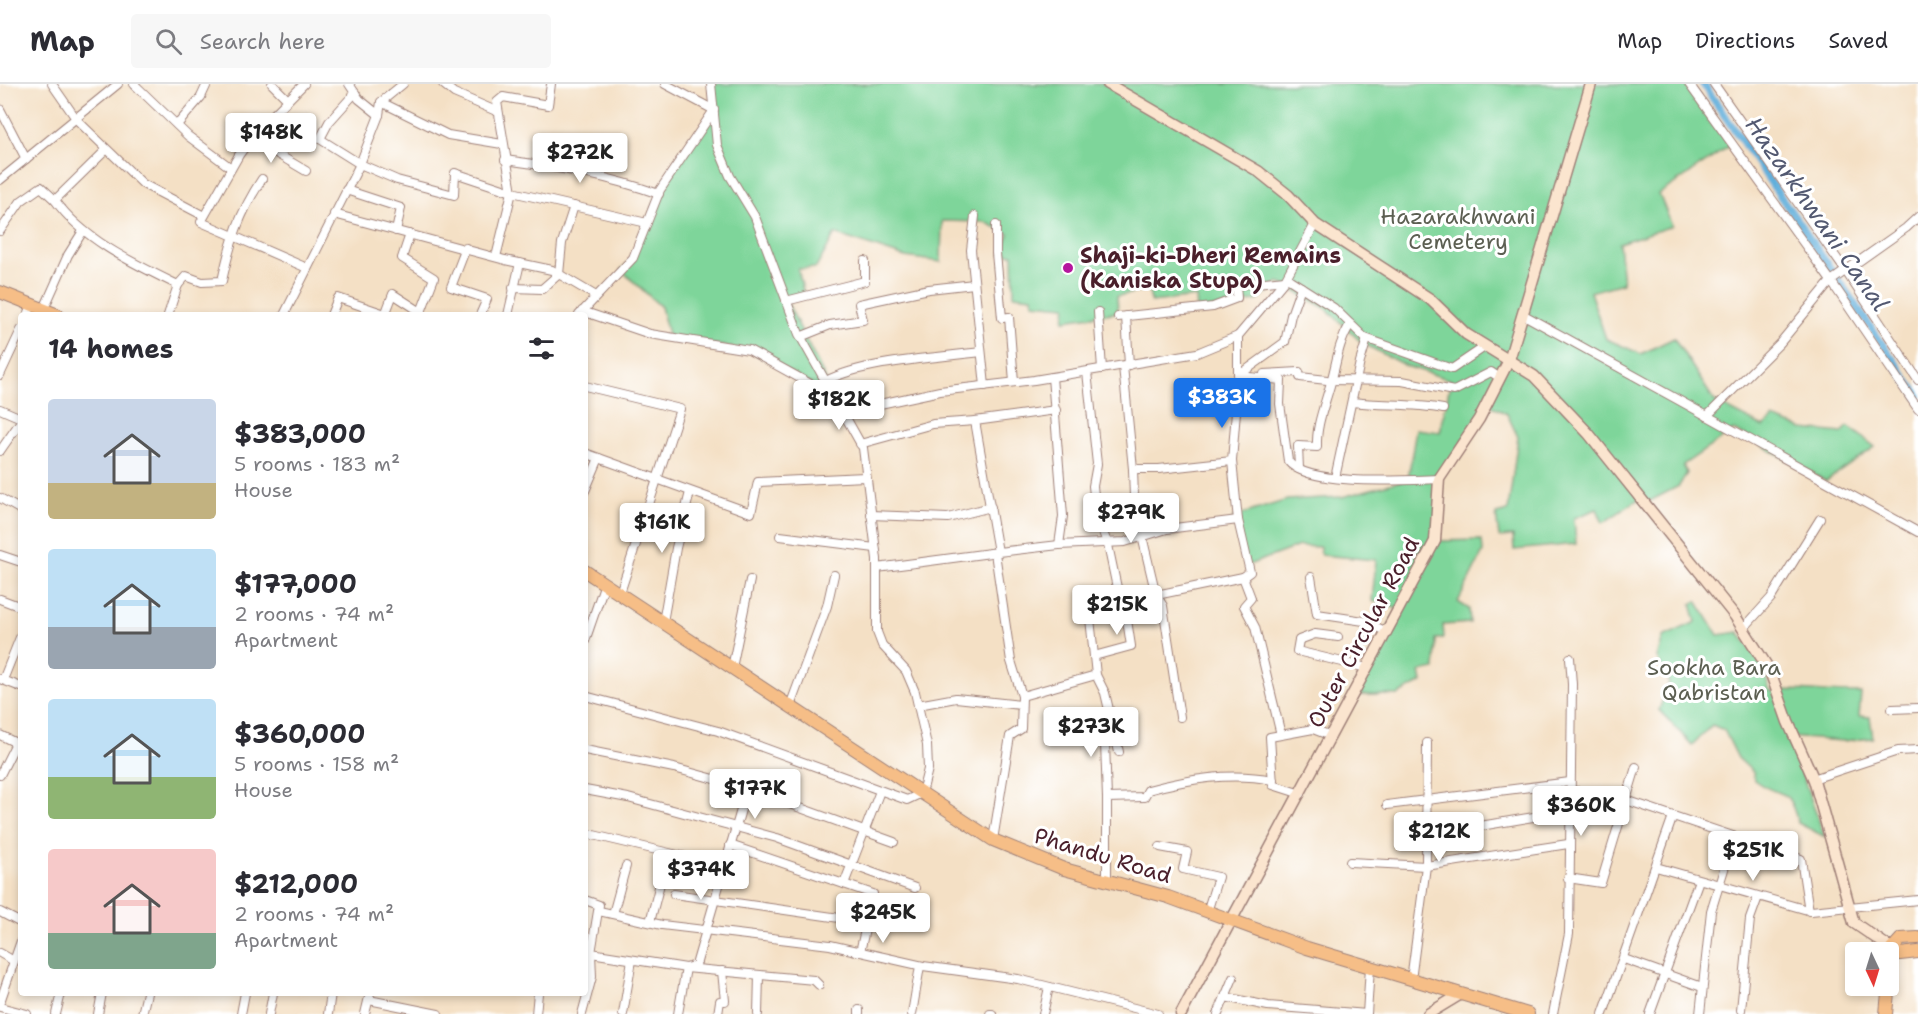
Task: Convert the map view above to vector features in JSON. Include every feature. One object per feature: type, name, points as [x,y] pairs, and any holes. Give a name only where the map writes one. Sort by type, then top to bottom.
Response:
[{"type":"main road","points":[[1108,84],[1258,171],[1288,195],[1315,224],[1430,299],[1466,334],[1534,376],[1589,434],[1743,628],[1770,671],[1788,722],[1813,779],[1854,923],[1882,942]]},
{"type":"main road","name":"Outer Circular Road","points":[[1181,1014],[1233,921],[1435,541],[1439,479],[1479,419],[1509,360],[1591,84]]},
{"type":"main road","points":[[0,292],[35,310]]},
{"type":"main road","name":"Phandu Road","points":[[588,573],[993,840],[1064,869],[1168,897],[1370,967],[1528,1014]]},
{"type":"main road","points":[[1899,944],[1901,939],[1918,938]]},
{"type":"main road","points":[[1899,952],[1918,952]]},
{"type":"main road","points":[[1428,1014],[1438,1011],[1461,994]]},
{"type":"main road","points":[[1886,1014],[1889,996]]},
{"type":"main road","points":[[1894,1014],[1895,996]]},
{"type":"street","points":[[52,84],[76,120],[143,184],[204,216]]},
{"type":"street","points":[[0,180],[118,84]]},
{"type":"street","points":[[134,84],[177,125],[231,168]]},
{"type":"street","points":[[177,125],[201,97],[207,84]]},
{"type":"street","points":[[272,84],[288,100]]},
{"type":"street","points":[[304,84],[255,133],[231,168],[201,222],[307,268]]},
{"type":"street","points":[[349,84],[355,93],[379,115]]},
{"type":"street","points":[[285,312],[360,164],[379,115],[381,102],[403,84]]},
{"type":"street","points":[[443,84],[454,93],[496,111]]},
{"type":"street","points":[[496,257],[512,192],[496,102],[502,97],[548,105],[551,84]]},
{"type":"street","points":[[665,84],[714,110]]},
{"type":"street","points":[[588,697],[718,731],[906,800],[922,793],[928,769],[927,745],[918,705],[906,671],[882,645],[877,632],[877,568],[860,444],[800,337],[755,217],[730,176],[717,145],[711,84]]},
{"type":"street","points":[[1689,84],[1831,281],[1918,409]]},
{"type":"street","points":[[1714,84],[1918,380]]},
{"type":"street","points":[[355,93],[329,122],[320,139],[360,164],[397,180],[454,195],[455,172],[512,192],[647,223]]},
{"type":"street","points":[[381,102],[448,135],[502,144]]},
{"type":"street","points":[[0,109],[26,159]]},
{"type":"street","points":[[582,312],[633,258],[658,194],[714,110]]},
{"type":"street","points":[[255,133],[279,155],[306,171]]},
{"type":"street","points":[[55,200],[106,150]]},
{"type":"street","points":[[505,160],[563,167],[611,177],[658,194]]},
{"type":"street","points":[[169,312],[178,285],[186,276],[202,282],[222,280],[231,236],[242,210],[262,179]]},
{"type":"street","points":[[0,231],[21,201],[41,187],[55,200],[70,221],[83,231],[178,285]]},
{"type":"street","points":[[346,189],[401,208],[396,231]]},
{"type":"street","points":[[513,288],[542,289],[559,274],[562,243],[574,206]]},
{"type":"street","points":[[334,214],[552,270],[596,296]]},
{"type":"street","points":[[975,216],[972,250],[985,386]]},
{"type":"street","points":[[1707,416],[1780,343],[1831,281],[1918,217]]},
{"type":"street","points":[[843,412],[940,391],[1087,372],[1197,353],[1238,336],[1286,279],[1315,224]]},
{"type":"street","points":[[996,225],[996,253],[1002,318],[1009,317],[1014,382]]},
{"type":"street","points":[[35,310],[83,231]]},
{"type":"street","points":[[386,312],[393,294],[421,312],[434,278],[402,258],[410,234]]},
{"type":"street","points":[[466,248],[451,287],[487,299],[481,312]]},
{"type":"street","points":[[786,301],[865,281],[865,261]]},
{"type":"street","points":[[508,312],[520,263]]},
{"type":"street","points":[[1180,717],[1163,606],[1156,595],[1142,536],[1135,526],[1122,317],[1213,307],[1237,298],[1236,285],[1286,279],[1334,308],[1367,339],[1452,369],[1486,346]]},
{"type":"street","points":[[800,337],[830,325],[863,320],[859,304],[928,289],[974,284]]},
{"type":"street","points":[[1238,376],[1286,342],[1291,315],[1302,287]]},
{"type":"street","points":[[332,312],[338,298],[377,312]]},
{"type":"street","points":[[1098,312],[1102,369]]},
{"type":"street","points":[[588,315],[650,334],[749,350],[835,398]]},
{"type":"street","points":[[1524,315],[1918,532]]},
{"type":"street","points":[[1299,469],[1298,446],[1317,447],[1316,430],[1332,380],[1338,345],[1350,324]]},
{"type":"street","points":[[0,375],[18,336]]},
{"type":"street","points":[[1119,752],[1105,693],[1096,675],[1089,609],[1243,577],[1250,572],[1238,520],[1232,461],[1238,376],[1238,336]]},
{"type":"street","points":[[1335,478],[1367,339]]},
{"type":"street","points":[[826,381],[838,375],[880,366],[981,352]]},
{"type":"street","points":[[1087,372],[1097,464],[1093,486],[1096,514],[1107,544],[1120,602],[1125,607],[1131,646],[1094,656]]},
{"type":"street","points":[[1238,376],[1299,372],[1300,377],[1402,381],[1454,391],[1491,372],[1500,378]]},
{"type":"street","points":[[1238,376],[1281,380],[1280,404],[1288,461],[1299,469],[1345,481],[1439,479]]},
{"type":"street","points":[[1052,377],[1063,516],[1059,545]]},
{"type":"street","points":[[588,387],[680,409],[659,480],[620,593]]},
{"type":"street","points":[[1352,402],[1372,405],[1413,403],[1443,409]]},
{"type":"street","points":[[0,409],[18,418]]},
{"type":"street","points":[[860,444],[933,424],[1056,410]]},
{"type":"street","points":[[975,421],[991,507],[1011,661],[1022,696],[1020,729],[1010,736],[993,840]]},
{"type":"street","points":[[0,452],[18,425]]},
{"type":"street","points":[[588,454],[751,513],[758,482],[865,477]]},
{"type":"street","points":[[588,484],[599,458]]},
{"type":"street","points":[[1133,469],[1232,461]]},
{"type":"street","points":[[663,622],[676,548],[690,492]]},
{"type":"street","points":[[0,498],[18,508]]},
{"type":"street","points":[[870,514],[948,518],[983,511],[991,507]]},
{"type":"street","points":[[1743,628],[1771,598],[1820,519]]},
{"type":"street","points":[[877,568],[1059,545],[1125,542],[1167,529],[1238,520]]},
{"type":"street","points":[[780,536],[875,548]]},
{"type":"street","points":[[0,555],[18,561]]},
{"type":"street","points":[[790,706],[827,606],[834,575]]},
{"type":"street","points":[[1243,577],[1251,598],[1244,606],[1255,627],[1281,735]]},
{"type":"street","points":[[1311,577],[1317,614],[1364,621],[1387,632]]},
{"type":"street","points":[[732,668],[750,580]]},
{"type":"street","points":[[588,632],[605,583]]},
{"type":"street","points":[[0,599],[18,606]]},
{"type":"street","points":[[1338,637],[1315,634],[1299,640],[1297,651],[1367,668]]},
{"type":"street","points":[[18,642],[1,679],[18,686]]},
{"type":"street","points":[[1553,1014],[1569,934],[1568,844],[1572,684],[1570,658]]},
{"type":"street","points":[[1022,696],[1096,675]]},
{"type":"street","points":[[918,705],[956,698],[1021,705]]},
{"type":"street","points":[[1892,709],[1918,708]]},
{"type":"street","points":[[1107,881],[1105,743],[1113,729]]},
{"type":"street","points":[[1301,794],[1273,785],[1270,737],[1313,729],[1331,736]]},
{"type":"street","points":[[0,735],[16,743]]},
{"type":"street","points":[[0,775],[18,740]]},
{"type":"street","points":[[1411,980],[1426,866],[1428,802],[1426,743]]},
{"type":"street","points":[[1813,779],[1898,751],[1918,750]]},
{"type":"street","points":[[588,751],[674,768],[747,789],[894,842]]},
{"type":"street","points":[[1568,878],[1601,883],[1636,767]]},
{"type":"street","points":[[1107,798],[1144,797],[1148,790],[1195,779],[1248,776],[1273,780]]},
{"type":"street","points":[[1387,805],[1569,787],[1602,792],[1801,859],[1809,911]]},
{"type":"street","points":[[686,968],[696,965],[747,789]]},
{"type":"street","points":[[588,791],[628,798],[777,838],[915,888]]},
{"type":"street","points":[[844,884],[880,791]]},
{"type":"street","points":[[1427,835],[1569,811]]},
{"type":"street","points":[[1604,1014],[1673,816]]},
{"type":"street","points":[[588,834],[724,866]]},
{"type":"street","points":[[1700,1014],[1711,911],[1734,837]]},
{"type":"street","points":[[1350,862],[1426,866],[1568,844]]},
{"type":"street","points":[[730,845],[874,896],[860,952]]},
{"type":"street","points":[[1161,847],[1187,852],[1183,868],[1218,877],[1207,912]]},
{"type":"street","points":[[614,914],[626,866]]},
{"type":"street","points":[[1656,867],[1809,911],[1850,909],[1918,900]]},
{"type":"street","points":[[650,922],[662,876]]},
{"type":"street","points":[[1650,1014],[1699,880]]},
{"type":"street","points":[[674,894],[867,922]]},
{"type":"street","points":[[1741,1010],[1750,919],[1758,897]]},
{"type":"street","points":[[588,901],[596,902],[599,911],[591,953],[592,977],[588,992]]},
{"type":"street","points":[[599,911],[706,931],[830,945],[921,966],[1018,979],[1158,1014]]},
{"type":"street","points":[[0,912],[18,921]]},
{"type":"street","points":[[0,1002],[18,950]]},
{"type":"street","points":[[0,953],[14,961]]},
{"type":"street","points":[[591,953],[686,968],[814,981],[819,985]]},
{"type":"street","points":[[1624,959],[1702,987]]},
{"type":"street","points":[[623,1014],[632,960]]},
{"type":"street","points":[[912,1014],[921,966]]},
{"type":"street","points":[[1225,998],[1325,1012],[1367,1014],[1370,967]]},
{"type":"street","points":[[678,1014],[686,968]]},
{"type":"street","points":[[718,1014],[720,1001],[725,1002],[722,971]]},
{"type":"street","points":[[758,1014],[759,975]]},
{"type":"street","points":[[1218,1014],[1233,978]]},
{"type":"street","points":[[1042,1014],[1049,987]]},
{"type":"street","points":[[56,1014],[60,996]]},
{"type":"street","points":[[98,1014],[101,996]]},
{"type":"street","points":[[142,1014],[146,996]]},
{"type":"street","points":[[241,1014],[244,996]]},
{"type":"street","points":[[269,1014],[272,996]]},
{"type":"street","points":[[328,1014],[331,996]]},
{"type":"street","points":[[365,1014],[370,996],[438,1014]]},
{"type":"street","points":[[536,1014],[538,996]]},
{"type":"street","points":[[582,1014],[587,996]]},
{"type":"street","points":[[0,1007],[27,1014]]},
{"type":"green space","name":"Hazarakhwani Cemetery","points":[[711,84],[1690,84],[1731,145],[1659,194],[1672,226],[1619,243],[1623,283],[1590,292],[1606,339],[1641,354],[1674,338],[1715,402],[1763,427],[1773,418],[1803,429],[1842,433],[1848,426],[1875,447],[1826,481],[1734,430],[1683,465],[1687,473],[1679,486],[1644,504],[1639,499],[1603,523],[1597,509],[1574,518],[1576,544],[1514,550],[1513,536],[1499,537],[1496,514],[1508,511],[1518,437],[1507,414],[1487,403],[1439,480],[1435,541],[1482,540],[1483,552],[1458,602],[1469,609],[1470,623],[1443,625],[1444,638],[1436,639],[1435,669],[1420,672],[1422,682],[1398,695],[1353,695],[1398,609],[1372,601],[1376,560],[1321,555],[1320,547],[1299,546],[1246,566],[1233,517],[1287,500],[1342,497],[1408,479],[1416,429],[1440,432],[1451,380],[1406,366],[1362,343],[1327,309],[1278,282],[1259,300],[1197,311],[1196,297],[1151,302],[1149,290],[1117,296],[1118,312],[1064,320],[1066,306],[1033,303],[1032,297],[1014,295],[1013,254],[1001,254],[1009,234],[985,222],[942,221],[941,262],[905,257],[835,234],[816,268],[798,269],[804,295],[785,298],[835,398],[749,350],[669,338],[661,307],[621,270],[633,258],[660,190],[714,110]]},
{"type":"green space","name":"Sookha Bara Qabristan","points":[[1697,601],[1718,635],[1739,632],[1763,667],[1770,691],[1861,693],[1859,716],[1870,717],[1873,738],[1843,741],[1788,737],[1825,837],[1798,823],[1787,797],[1754,780],[1753,772],[1738,758],[1724,730],[1712,725],[1692,745],[1659,710],[1669,683],[1657,658],[1663,637],[1696,622],[1691,604]]},
{"type":"waterway","name":"Hazarkhwani Canal","points":[[1703,84],[1918,396]]},
{"type":"place","name":"Shaji-ki-Dheri Remains (Kaniska Stupa)","points":[[1068,268]]}]
